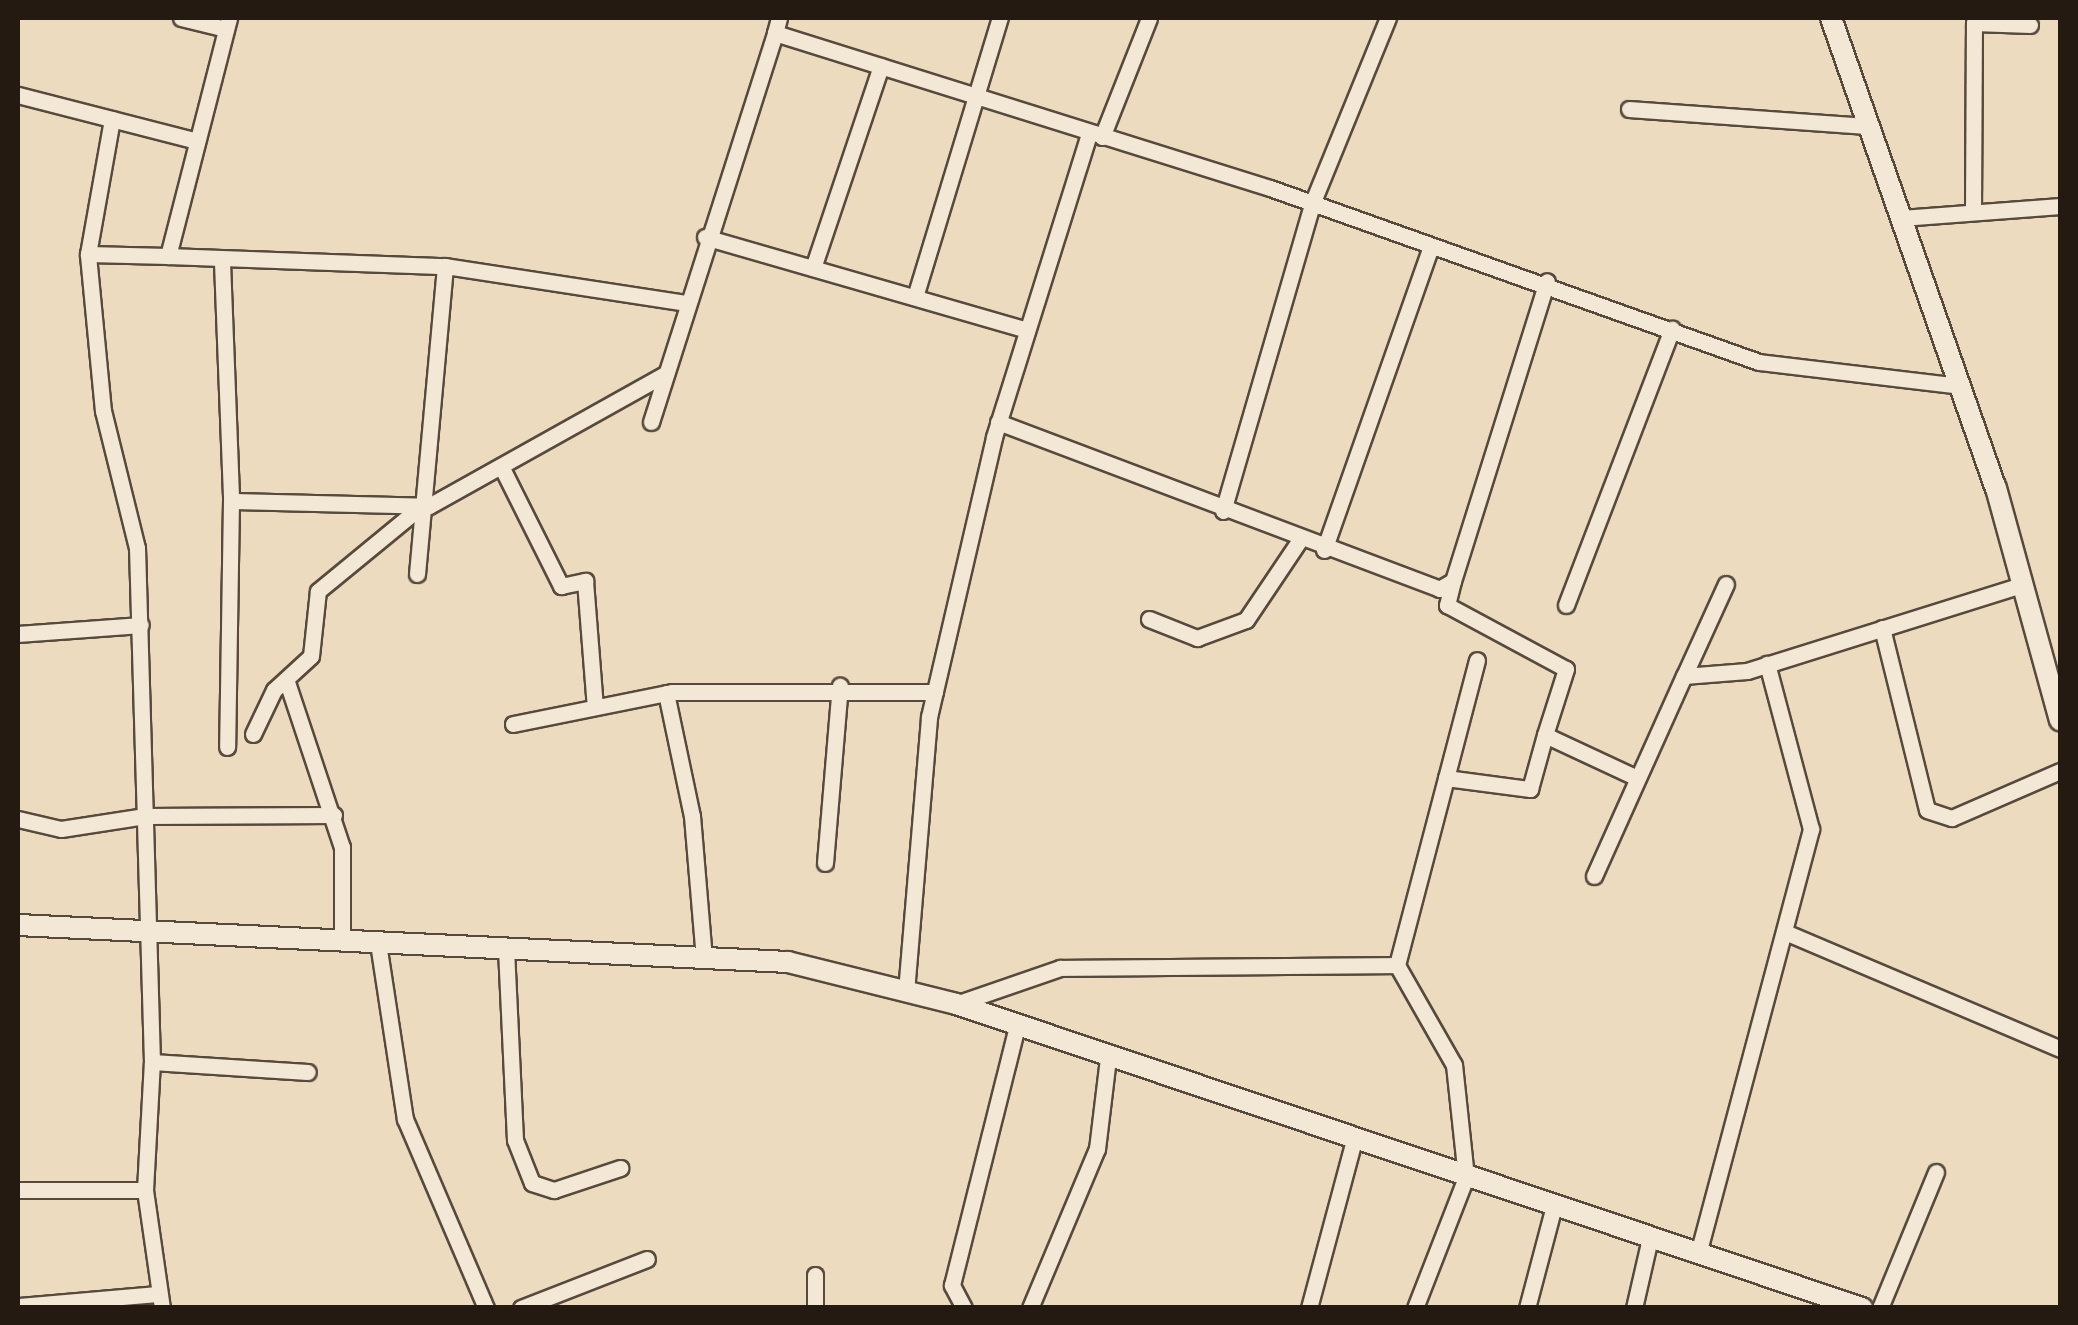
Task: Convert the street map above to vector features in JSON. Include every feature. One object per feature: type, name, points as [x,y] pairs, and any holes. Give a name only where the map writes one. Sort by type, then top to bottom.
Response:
[{"type":"street","points":[[168,256],[227,23],[181,18]]},
{"type":"street","points":[[915,298],[1000,18]]},
{"type":"street","points":[[906,992],[934,692],[998,422],[1096,135],[1149,18]]},
{"type":"street","points":[[1223,511],[1312,204],[1388,18]]},
{"type":"street","points":[[1830,18],[1960,386],[2060,720]]},
{"type":"street","points":[[1973,210],[1974,24],[2030,25]]},
{"type":"street","points":[[651,422],[705,237],[777,25],[881,66],[1312,204],[1430,247],[1547,281],[1759,362],[1960,386]]},
{"type":"street","points":[[813,268],[881,66]]},
{"type":"street","points":[[18,95],[197,141]]},
{"type":"street","points":[[1629,109],[1869,126]]},
{"type":"street","points":[[18,1306],[160,1301],[146,1190],[152,1062],[138,548],[103,411],[88,254],[112,119]]},
{"type":"street","points":[[1902,218],[2060,206]]},
{"type":"street","points":[[705,237],[1027,330]]},
{"type":"street","points":[[1324,550],[1430,247]]},
{"type":"street","points":[[88,254],[222,262],[324,256],[445,266],[686,303]]},
{"type":"street","points":[[222,262],[232,501],[227,746]]},
{"type":"street","points":[[417,574],[419,508],[445,266]]},
{"type":"street","points":[[1446,778],[1530,790],[1566,669],[1447,605],[1547,281]]},
{"type":"street","points":[[1566,605],[1672,329]]},
{"type":"street","points":[[252,734],[311,656],[318,591],[419,508],[503,470],[665,374]]},
{"type":"street","points":[[998,422],[1417,588],[1453,580]]},
{"type":"street","points":[[503,470],[562,586],[585,581],[595,707]]},
{"type":"street","points":[[232,501],[365,499],[419,508]]},
{"type":"street","points":[[1149,619],[1198,638],[1246,620],[1299,541]]},
{"type":"street","points":[[1594,876],[1633,776],[1726,584]]},
{"type":"street","points":[[1684,676],[1767,664],[2022,585]]},
{"type":"street","points":[[18,634],[141,625]]},
{"type":"street","points":[[1882,628],[1927,810],[1952,818],[2060,772]]},
{"type":"street","points":[[1415,1308],[1466,1177],[1454,1065],[1397,965],[1477,660]]},
{"type":"street","points":[[1698,1254],[1786,932],[1810,829],[1767,664]]},
{"type":"street","points":[[288,682],[334,815],[342,942]]},
{"type":"street","points":[[513,724],[666,693],[840,686],[934,692]]},
{"type":"street","points":[[825,863],[840,686]]},
{"type":"street","points":[[666,693],[692,816],[704,958]]},
{"type":"street","points":[[1545,735],[1633,776]]},
{"type":"street","points":[[18,820],[62,828],[145,816],[334,815]]},
{"type":"street","points":[[18,925],[788,962],[956,1004],[1862,1308]]},
{"type":"street","points":[[1786,932],[2060,1049]]},
{"type":"street","points":[[378,943],[406,1119],[486,1308]]},
{"type":"street","points":[[506,949],[516,1140],[532,1183],[554,1190],[620,1168]]},
{"type":"street","points":[[956,1004],[1060,968],[1397,965]]},
{"type":"street","points":[[964,1308],[952,1285],[1017,1026]]},
{"type":"street","points":[[1030,1308],[1097,1149],[1108,1058]]},
{"type":"street","points":[[152,1062],[308,1072]]},
{"type":"street","points":[[1309,1308],[1354,1140]]},
{"type":"street","points":[[1880,1308],[1936,1172]]},
{"type":"street","points":[[18,1190],[146,1190]]},
{"type":"street","points":[[1528,1308],[1554,1206]]},
{"type":"street","points":[[1634,1308],[1650,1238]]},
{"type":"street","points":[[521,1308],[647,1259]]},
{"type":"street","points":[[815,1276],[815,1308]]}]
